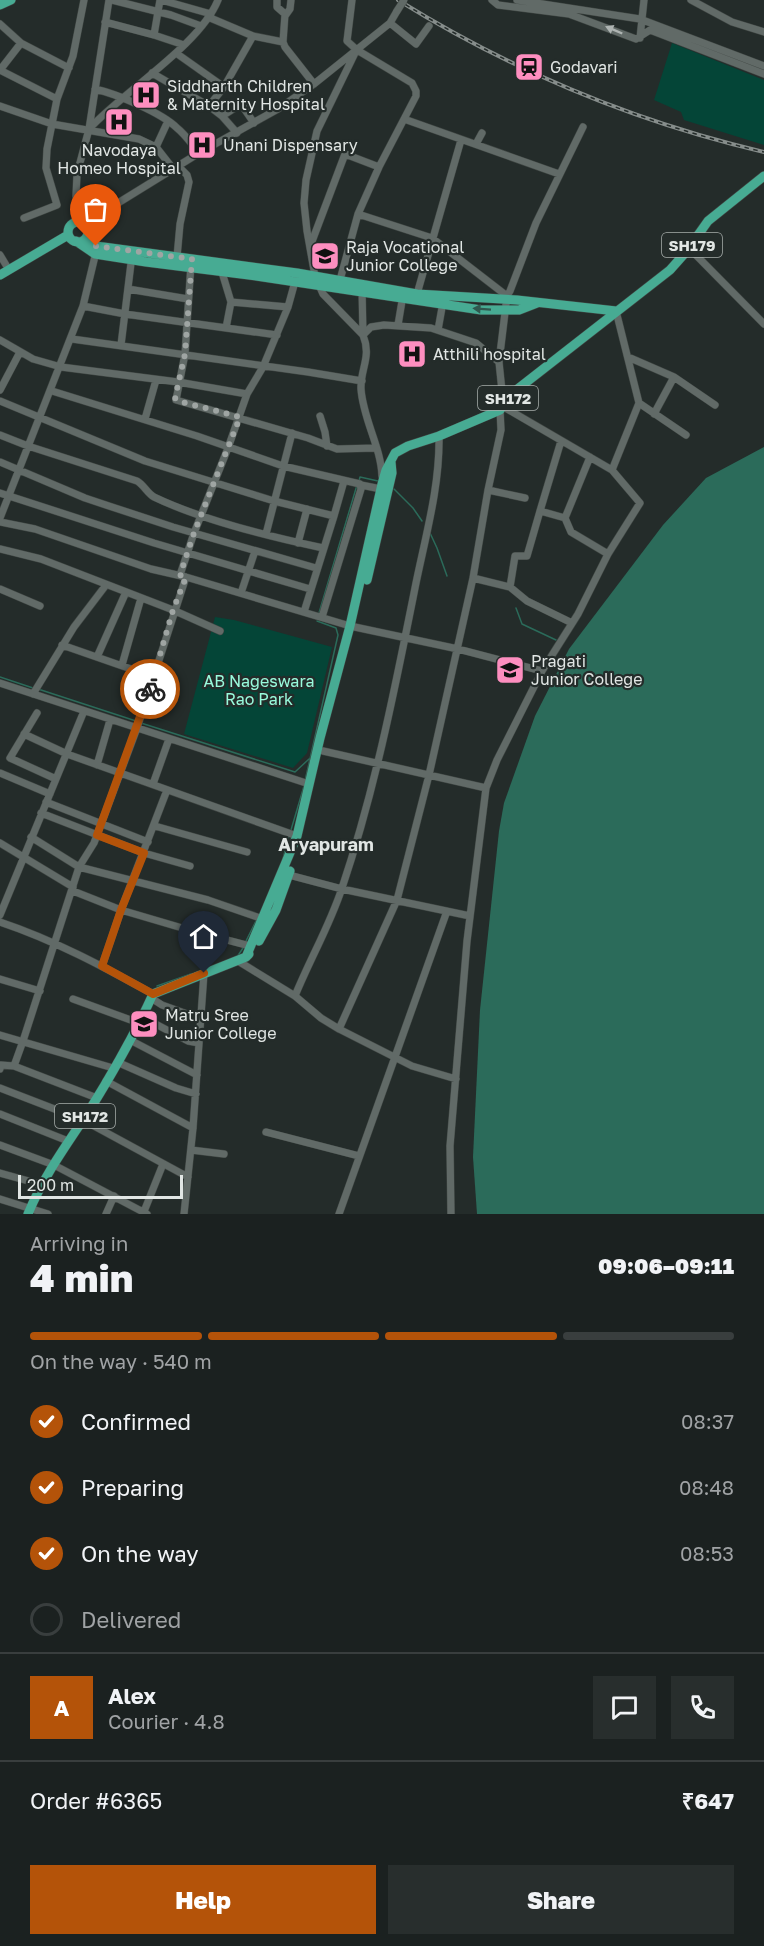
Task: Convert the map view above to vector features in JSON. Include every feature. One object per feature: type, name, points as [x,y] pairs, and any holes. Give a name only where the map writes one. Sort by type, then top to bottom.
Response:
[{"type":"main road","points":[[0,5],[11,0]]},
{"type":"main road","name":"SH179","points":[[616,310],[670,270],[708,221],[764,176]]},
{"type":"main road","points":[[0,275],[68,233],[71,224],[81,223],[88,233],[80,241]]},
{"type":"main road","points":[[68,233],[96,250],[296,277],[403,295],[443,300],[540,302],[616,310]]},
{"type":"main road","points":[[3,267],[68,233]]},
{"type":"main road","points":[[132,255],[177,256],[191,263]]},
{"type":"main road","points":[[317,281],[340,280],[362,287]]},
{"type":"main road","points":[[403,295],[417,294],[443,300]]},
{"type":"main road","name":"SH172","points":[[242,959],[263,919],[297,836],[309,784],[353,626],[386,470],[395,453],[501,408],[510,395],[616,310]]},
{"type":"main road","name":"SH172","points":[[242,959],[253,951],[276,910],[302,835],[392,473],[391,462]]},
{"type":"main road","points":[[152,996],[242,959]]},
{"type":"main road","name":"SH172","points":[[30,1211],[68,1141],[97,1098],[130,1040],[152,996]]},
{"type":"street","points":[[24,218],[57,205],[46,168],[57,99],[69,68],[84,0]]},
{"type":"street","points":[[201,26],[157,11],[110,0],[90,129],[77,174],[76,196],[81,223],[254,123],[314,84],[356,52],[382,27],[390,23],[404,0]]},
{"type":"street","points":[[154,35],[160,0],[210,16],[253,36],[283,42]]},
{"type":"street","points":[[90,129],[121,98],[184,45],[210,16],[217,1],[209,0]]},
{"type":"street","points":[[277,0],[277,7],[285,16]]},
{"type":"street","points":[[291,0],[290,9],[285,16],[283,42],[290,56],[314,84]]},
{"type":"street","points":[[340,280],[358,214],[379,167],[416,96],[412,83],[356,52],[347,41],[352,0]]},
{"type":"street","points":[[517,0],[640,19],[764,66]]},
{"type":"street","points":[[640,38],[640,19],[644,0]]},
{"type":"street","points":[[691,0],[732,22],[764,32]]},
{"type":"street","points":[[497,2],[569,14],[631,38],[640,38],[647,31],[654,31],[764,74]]},
{"type":"street","points":[[105,22],[184,45]]},
{"type":"street","points":[[390,23],[416,44],[429,26]]},
{"type":"street","points":[[0,24],[21,43],[69,68]]},
{"type":"street","points":[[209,106],[224,87],[253,36]]},
{"type":"street","points":[[21,43],[0,70],[57,99]]},
{"type":"street","points":[[356,52],[321,120],[313,143],[304,203],[317,281],[330,302],[363,335]]},
{"type":"street","points":[[176,53],[224,87]]},
{"type":"street","points":[[152,72],[209,106],[222,116],[237,133]]},
{"type":"street","points":[[96,89],[121,98],[168,121],[179,129],[199,153]]},
{"type":"street","points":[[222,116],[241,104],[254,123]]},
{"type":"street","points":[[0,106],[52,124],[139,139],[156,147],[176,168],[187,175],[189,182],[180,224],[177,256]]},
{"type":"street","points":[[404,119],[559,174]]},
{"type":"street","points":[[156,147],[168,121]]},
{"type":"street","points":[[510,395],[502,391],[499,362],[506,302],[537,223],[583,127]]},
{"type":"street","points":[[476,144],[482,133]]},
{"type":"street","points":[[417,294],[461,140]]},
{"type":"street","points":[[310,245],[345,154],[379,167]]},
{"type":"street","points":[[358,214],[432,238],[506,302]]},
{"type":"street","points":[[689,248],[764,324]]},
{"type":"street","points":[[96,250],[83,306],[72,339],[0,520],[35,529],[151,568],[353,626],[542,671]]},
{"type":"street","points":[[0,255],[3,267]]},
{"type":"street","points":[[121,345],[132,255]]},
{"type":"street","points":[[191,263],[185,354],[175,398],[178,401],[240,417],[327,446],[352,450],[376,448]]},
{"type":"street","points":[[221,267],[231,302],[226,328]]},
{"type":"street","points":[[14,1066],[80,867],[97,835],[137,728],[154,677],[194,533],[247,394],[263,367],[277,335],[296,277]]},
{"type":"street","points":[[52,391],[145,419],[283,466],[361,485],[382,487],[381,466],[363,399],[362,381],[368,350],[363,335],[362,287]]},
{"type":"street","points":[[128,290],[188,299]]},
{"type":"street","points":[[398,325],[403,295]]},
{"type":"street","points":[[438,330],[443,300]]},
{"type":"street","points":[[231,302],[288,307]]},
{"type":"street","points":[[83,306],[277,335]]},
{"type":"street","points":[[612,470],[639,403],[616,310]]},
{"type":"street","points":[[363,335],[371,327],[398,325],[438,330],[476,343],[499,362]]},
{"type":"street","points":[[72,339],[362,381]]},
{"type":"street","points":[[0,340],[33,359],[60,367],[178,382],[247,394]]},
{"type":"street","points":[[0,390],[20,352]]},
{"type":"street","points":[[628,357],[674,378],[715,405]]},
{"type":"street","points":[[654,414],[674,378]]},
{"type":"street","points":[[145,419],[156,380]]},
{"type":"street","points":[[0,400],[136,458],[274,501],[334,516]]},
{"type":"street","points":[[639,403],[686,435]]},
{"type":"street","points":[[339,1029],[397,900],[458,650],[501,430],[501,408],[612,470],[640,503],[608,554],[572,623],[542,671],[497,760],[486,788],[470,916],[450,1146],[451,1214]]},
{"type":"street","points":[[320,416],[327,446]]},
{"type":"street","points":[[266,534],[292,433]]},
{"type":"street","points":[[0,435],[28,447],[137,481],[150,495],[201,515],[323,548]]},
{"type":"street","points":[[295,996],[342,889],[377,764],[405,639],[436,480],[439,436]]},
{"type":"street","points":[[510,587],[515,556],[527,555],[561,441]]},
{"type":"street","points":[[590,457],[565,518],[571,532],[608,554]]},
{"type":"street","points":[[0,462],[86,498],[194,533],[316,568]]},
{"type":"street","points":[[303,612],[344,481]]},
{"type":"street","points":[[322,617],[361,485]]},
{"type":"street","points":[[488,490],[525,498]]},
{"type":"street","points":[[0,492],[188,553],[310,589]]},
{"type":"street","points":[[298,543],[307,509]]},
{"type":"street","points":[[540,511],[565,518]]},
{"type":"street","points":[[0,549],[41,559],[173,610],[220,631]]},
{"type":"street","points":[[241,593],[255,551]]},
{"type":"street","points":[[473,578],[510,587],[527,601],[572,623]]},
{"type":"street","points":[[33,694],[74,627],[106,585]]},
{"type":"street","points":[[0,589],[40,606]]},
{"type":"street","points":[[97,657],[126,592]]},
{"type":"street","points":[[122,665],[141,598]]},
{"type":"street","points":[[62,645],[154,677]]},
{"type":"street","points":[[0,683],[309,784]]},
{"type":"street","points":[[0,915],[84,711]]},
{"type":"street","points":[[37,714],[10,758],[56,779]]},
{"type":"street","points":[[97,765],[110,720]]},
{"type":"street","points":[[24,734],[67,754],[297,836]]},
{"type":"street","points":[[153,784],[169,739]]},
{"type":"street","points":[[323,751],[486,788]]},
{"type":"street","points":[[0,773],[50,794]]},
{"type":"street","points":[[102,966],[167,790]]},
{"type":"street","points":[[46,802],[148,842]]},
{"type":"street","points":[[41,813],[144,853],[190,866]]},
{"type":"street","points":[[155,826],[247,852]]},
{"type":"street","points":[[31,837],[80,867],[208,900],[263,919]]},
{"type":"street","points":[[0,843],[73,889],[121,910],[250,946]]},
{"type":"street","points":[[289,875],[342,889],[470,916]]},
{"type":"street","points":[[339,1214],[447,911]]},
{"type":"street","points":[[0,922],[102,966],[152,996],[162,1005],[201,1019]]},
{"type":"street","points":[[242,959],[339,1029],[393,1058],[456,1079]]},
{"type":"street","points":[[184,1214],[196,1094],[204,973]]},
{"type":"street","points":[[0,979],[40,991]]},
{"type":"street","points":[[73,999],[141,1020],[188,1041],[199,1043]]},
{"type":"street","points":[[0,1035],[115,1065],[196,1094]]},
{"type":"street","points":[[130,1040],[197,1075]]},
{"type":"street","points":[[0,1066],[14,1066],[97,1098]]},
{"type":"street","points":[[106,1081],[193,1128]]},
{"type":"street","points":[[0,1088],[83,1120],[188,1177]]},
{"type":"street","points":[[0,1114],[68,1141]]},
{"type":"street","points":[[266,1132],[359,1156]]},
{"type":"street","points":[[0,1145],[54,1165],[144,1214],[163,1164]]},
{"type":"street","points":[[191,1150],[224,1154]]},
{"type":"street","points":[[0,1173],[43,1185]]},
{"type":"street","points":[[106,1214],[114,1196]]},
{"type":"street","points":[[0,1199],[30,1211],[48,1214]]},
{"type":"green space","points":[[672,43],[764,80],[764,145],[684,120],[681,112],[654,100]]},
{"type":"green space","name":"AB Nageswara Rao Park","points":[[215,617],[234,620],[332,647],[307,753],[293,768],[184,734]]},
{"type":"shaded area","points":[[764,447],[764,1214],[477,1214],[473,1157],[480,1010],[499,831],[504,803],[535,716],[569,649],[663,525],[706,478]]},
{"type":"waterway","points":[[359,481],[360,477],[378,481]]},
{"type":"waterway","points":[[319,613],[357,485]]},
{"type":"waterway","points":[[394,489],[422,521]]},
{"type":"waterway","points":[[430,533],[447,576]]},
{"type":"waterway","points":[[516,608],[522,624],[556,640]]},
{"type":"waterway","points":[[305,781],[338,635],[336,628],[317,621]]},
{"type":"waterway","points":[[0,677],[33,688]]},
{"type":"waterway","points":[[38,689],[136,721]]},
{"type":"waterway","points":[[141,723],[295,772],[309,759]]},
{"type":"waterway","points":[[291,830],[304,786]]},
{"type":"waterway","points":[[283,859],[289,835]]},
{"type":"waterway","points":[[246,941],[257,919]]},
{"type":"waterway","points":[[237,957],[243,948]]},
{"type":"waterway","points":[[157,986],[191,974]]},
{"type":"railway","points":[[398,0],[485,49],[575,91],[668,125],[764,152]]},
{"type":"way so far","points":[[96,246],[192,259],[185,354],[175,398],[178,401],[240,417],[194,533],[180,575],[186,577],[173,610],[150,689]]},
{"type":"place","name":"Godavari","points":[[529,67]]},
{"type":"place","name":"Siddharth Children & Maternity Hospital","points":[[146,95]]},
{"type":"place","name":"Navodaya Homeo Hospital","points":[[119,122]]},
{"type":"place","name":"Unani Dispensary","points":[[202,145]]},
{"type":"place","name":"Raja Vocational Junior College","points":[[325,256]]},
{"type":"place","name":"Atthili hospital","points":[[412,354]]},
{"type":"place","name":"Pragati Junior College","points":[[510,670]]},
{"type":"place","name":"Matru Sree Junior College","points":[[144,1024]]},
{"type":"district","name":"Aryapuram","points":[[326,844]]},
{"type":"route","points":[[150,689],[97,835],[144,853],[102,966],[153,994],[204,973]]}]
